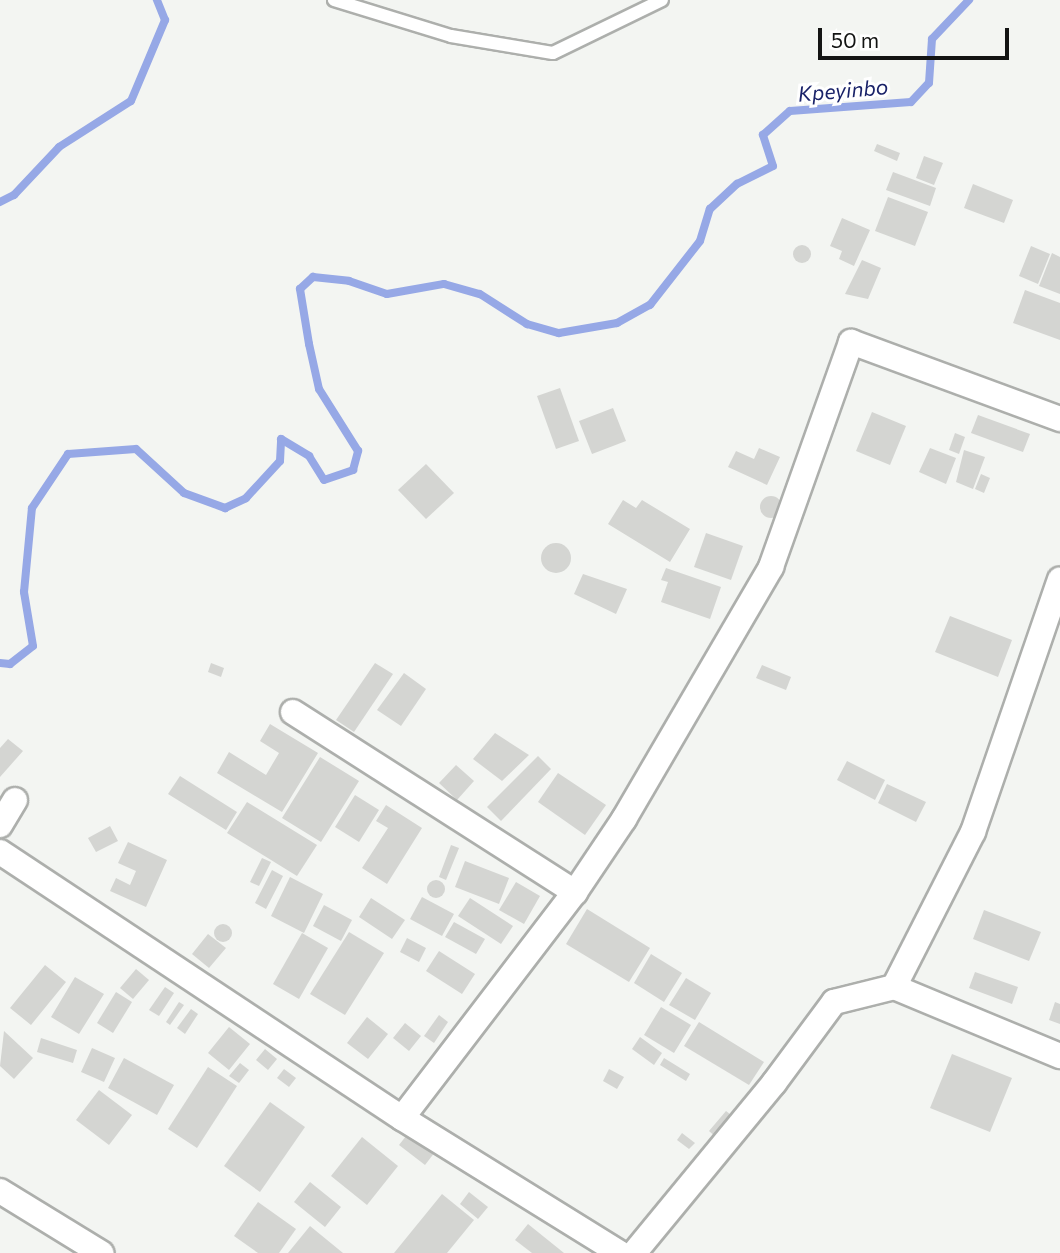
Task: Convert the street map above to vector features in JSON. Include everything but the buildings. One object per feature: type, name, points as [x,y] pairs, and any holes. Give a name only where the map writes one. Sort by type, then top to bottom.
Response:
[{"type":"street","points":[[402,1118],[575,891],[624,819],[771,567],[851,342],[1060,419]]},
{"type":"street","points":[[894,987],[973,832],[1060,580]]},
{"type":"street","points":[[293,712],[575,891]]},
{"type":"street","points":[[0,825],[15,800]]},
{"type":"street","points":[[0,852],[402,1118],[620,1253]]},
{"type":"street","points":[[634,1253],[774,1083],[834,1002],[894,987],[1060,1056]]},
{"type":"street","points":[[2,1196],[101,1253]]},
{"type":"lane","points":[[334,0],[452,36],[553,53],[662,0]]},
{"type":"waterway","points":[[0,202],[14,195],[59,147],[131,101],[165,20],[157,0]]},
{"type":"waterway","name":"Kpeyinbo","points":[[0,663],[10,664],[33,646],[24,592],[32,508],[68,454],[136,449],[184,493],[225,508],[246,498],[280,461],[281,439],[309,456],[324,480],[353,470],[358,451],[319,389],[309,344],[300,289],[313,277],[349,281],[387,294],[444,284],[480,294],[527,324],[559,333],[617,323],[650,305],[700,241],[710,209],[737,184],[773,166],[763,135],[790,111],[911,102],[929,83],[932,39],[969,0]]}]
